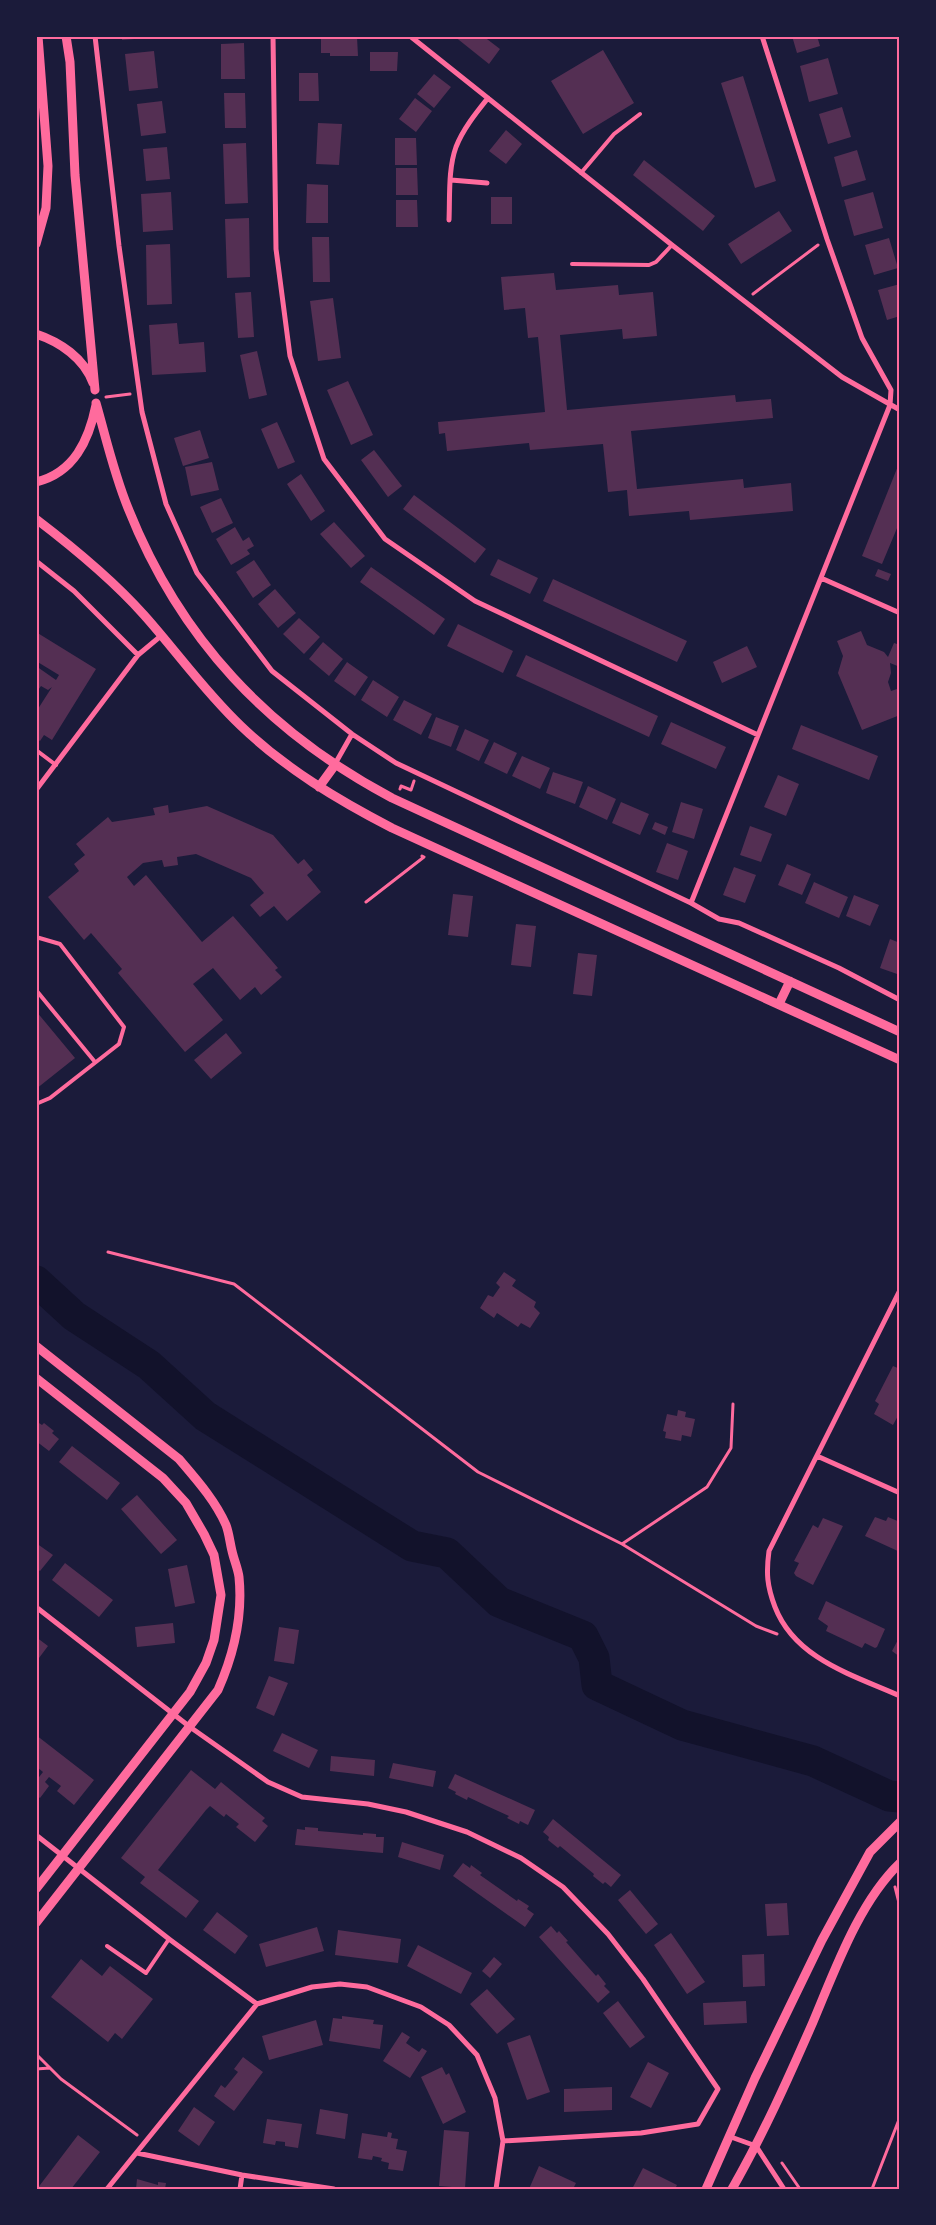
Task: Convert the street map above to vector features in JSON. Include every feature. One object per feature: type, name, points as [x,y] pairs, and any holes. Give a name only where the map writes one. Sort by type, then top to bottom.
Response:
[{"type":"street","points":[[36,244],[46,208],[48,182],[38,36]]},
{"type":"street","points":[[36,482],[67,468],[76,457],[90,427],[96,397],[75,175],[70,62],[66,36]]},
{"type":"street","points":[[95,36],[119,246],[139,393],[142,412],[166,504],[197,573],[272,671],[352,734],[396,763],[691,903],[719,919],[739,922],[839,968],[900,1000]]},
{"type":"street","points":[[273,36],[278,259],[290,356],[324,460],[385,539],[475,601],[758,735]]},
{"type":"street","points":[[410,36],[672,245],[842,376],[900,410]]},
{"type":"street","points":[[691,903],[890,405],[890,390],[862,338],[827,239],[762,36]]},
{"type":"street","points":[[449,220],[452,161],[456,146],[466,128],[488,98]]},
{"type":"street","points":[[451,180],[487,183]]},
{"type":"street","points":[[36,334],[49,338],[75,356],[91,377],[128,508],[161,579],[182,614],[228,673],[262,708],[335,765],[392,798],[900,1032]]},
{"type":"street","points":[[36,519],[99,570],[125,594],[162,635],[201,684],[242,727],[270,752],[319,787],[392,828],[900,1060]]},
{"type":"street","points":[[36,561],[74,591],[138,655]]},
{"type":"street","points":[[821,578],[900,613]]},
{"type":"street","points":[[36,790],[138,655],[162,635]]},
{"type":"street","points":[[319,787],[335,765],[352,734]]},
{"type":"street","points":[[779,1004],[790,981]]},
{"type":"street","points":[[900,1290],[769,1551],[766,1572],[770,1594],[779,1617],[795,1641],[822,1661],[900,1696]]},
{"type":"street","points":[[36,1346],[179,1459],[214,1503],[226,1526],[238,1576],[238,1619],[235,1644],[228,1669],[218,1690],[36,1923]]},
{"type":"street","points":[[36,1378],[163,1478],[186,1503],[214,1555],[221,1595],[214,1640],[194,1685],[174,1715],[36,1889]]},
{"type":"street","points":[[817,1456],[900,1493]]},
{"type":"street","points":[[36,1607],[174,1715],[268,1782],[302,1797],[368,1804],[406,1812],[468,1832],[521,1858],[563,1887],[608,1934],[643,1979],[718,2089],[698,2124],[641,2133],[503,2141]]},
{"type":"street","points":[[706,2189],[731,2137],[755,2078],[826,1932],[870,1852],[900,1822]]},
{"type":"street","points":[[36,1836],[64,1855],[79,1870],[169,1939],[258,2004]]},
{"type":"street","points":[[732,2189],[778,2103],[853,1928],[891,1872],[900,1863]]},
{"type":"street","points":[[107,2189],[258,2004],[312,1987],[340,1984],[367,1987],[421,2007],[449,2025],[477,2055],[495,2098],[503,2141],[496,2189]]},
{"type":"street","points":[[731,2137],[756,2146],[784,2189]]},
{"type":"street","points":[[136,2153],[242,2175],[334,2189]]},
{"type":"street","points":[[240,2189],[242,2175]]},
{"type":"lane","points":[[581,173],[614,134],[640,114]]},
{"type":"lane","points":[[572,264],[649,265],[656,262],[672,245]]},
{"type":"lane","points":[[36,750],[56,765]]},
{"type":"lane","points":[[36,937],[60,944],[124,1027],[119,1044],[50,1098],[36,1104]]},
{"type":"lane","points":[[36,990],[95,1062]]},
{"type":"lane","points":[[107,1946],[146,1973],[169,1939]]},
{"type":"path","points":[[744,301],[827,239]]},
{"type":"path","points":[[96,397],[139,393]]},
{"type":"path","points":[[366,902],[424,857]]},
{"type":"path","points":[[108,1252],[234,1284],[478,1472],[622,1544],[756,1626],[795,1641]]},
{"type":"path","points":[[622,1544],[707,1487],[731,1448],[733,1404]]},
{"type":"path","points":[[36,2054],[62,2079],[146,2142]]},
{"type":"path","points":[[36,2068],[50,2068]]},
{"type":"path","points":[[872,2189],[900,2118]]},
{"type":"building","points":[[122,36],[147,36],[147,38],[122,40]]},
{"type":"building","points":[[454,36],[483,36],[500,49],[489,64]]},
{"type":"building","points":[[792,36],[817,36],[820,46],[797,53]]},
{"type":"building","points":[[321,37],[357,37],[358,56],[330,56],[330,53],[321,53]]},
{"type":"building","points":[[244,43],[245,79],[221,79],[221,44]]},
{"type":"building","points":[[603,50],[634,103],[583,134],[551,81]]},
{"type":"building","points":[[154,51],[158,88],[129,91],[125,54]]},
{"type":"building","points":[[370,52],[398,52],[397,71],[370,71]]},
{"type":"building","points":[[828,58],[838,94],[809,102],[800,66]]},
{"type":"building","points":[[299,73],[318,73],[319,101],[299,101]]},
{"type":"building","points":[[434,74],[451,87],[434,108],[417,94]]},
{"type":"building","points":[[743,76],[776,181],[755,188],[721,83]]},
{"type":"building","points":[[224,93],[245,93],[246,128],[225,128]]},
{"type":"building","points":[[415,98],[432,111],[416,132],[399,119]]},
{"type":"building","points":[[162,101],[166,133],[141,136],[137,104]]},
{"type":"building","points":[[842,107],[851,137],[828,144],[819,114]]},
{"type":"building","points":[[318,123],[342,124],[339,165],[316,164]]},
{"type":"building","points":[[506,130],[522,144],[506,164],[489,151]]},
{"type":"building","points":[[395,138],[416,138],[417,165],[395,165]]},
{"type":"building","points":[[246,143],[248,203],[225,204],[223,144]]},
{"type":"building","points":[[167,147],[170,179],[146,181],[143,149]]},
{"type":"building","points":[[857,150],[866,180],[842,187],[834,157]]},
{"type":"building","points":[[644,160],[715,216],[703,231],[633,175]]},
{"type":"building","points":[[396,168],[417,168],[418,195],[396,195]]},
{"type":"building","points":[[307,184],[328,185],[328,223],[306,223]]},
{"type":"building","points":[[171,192],[173,230],[143,232],[141,194]]},
{"type":"building","points":[[873,192],[883,228],[854,236],[844,200]]},
{"type":"building","points":[[491,197],[512,197],[512,224],[491,224]]},
{"type":"building","points":[[396,200],[417,200],[418,227],[396,227]]},
{"type":"building","points":[[779,211],[792,231],[741,264],[728,244]]},
{"type":"building","points":[[249,218],[250,277],[227,278],[225,219]]},
{"type":"building","points":[[312,237],[329,237],[330,282],[313,282]]},
{"type":"building","points":[[889,238],[898,268],[874,275],[865,245]]},
{"type":"building","points":[[170,244],[172,304],[147,305],[146,245]]},
{"type":"building","points":[[554,273],[556,290],[618,285],[619,295],[653,292],[657,336],[623,339],[622,329],[560,335],[567,410],[735,395],[736,402],[771,399],[773,418],[631,431],[637,489],[743,479],[744,488],[791,483],[793,511],[690,520],[689,511],[629,516],[627,490],[608,492],[603,444],[530,450],[529,443],[447,451],[445,433],[439,434],[438,422],[545,412],[538,337],[528,338],[525,308],[504,310],[501,277]]},
{"type":"building","points":[[900,284],[900,316],[887,320],[878,290]]},
{"type":"building","points":[[251,292],[254,337],[238,338],[235,293]]},
{"type":"building","points":[[333,298],[341,358],[318,361],[310,301]]},
{"type":"building","points":[[177,323],[179,344],[204,342],[206,372],[152,375],[149,325]]},
{"type":"building","points":[[257,351],[267,395],[249,399],[240,355]]},
{"type":"building","points":[[348,381],[373,435],[351,445],[327,390]]},
{"type":"building","points":[[277,422],[295,462],[278,469],[261,429]]},
{"type":"building","points":[[200,430],[209,458],[183,466],[174,438]]},
{"type":"building","points":[[374,450],[402,486],[388,497],[361,460]]},
{"type":"building","points":[[900,461],[900,521],[882,564],[862,556]]},
{"type":"building","points":[[212,462],[219,490],[191,496],[185,467]]},
{"type":"building","points":[[301,474],[325,511],[311,521],[287,484]]},
{"type":"building","points":[[414,495],[486,549],[475,563],[403,509]]},
{"type":"building","points":[[221,498],[233,523],[212,533],[200,507]]},
{"type":"building","points":[[334,522],[365,556],[351,568],[320,534]]},
{"type":"building","points":[[235,527],[243,541],[249,537],[254,546],[247,550],[250,554],[231,565],[216,539]]},
{"type":"building","points":[[498,559],[538,578],[530,594],[490,575]]},
{"type":"building","points":[[254,560],[271,585],[253,598],[236,572]]},
{"type":"building","points":[[371,567],[445,619],[434,635],[360,582]]},
{"type":"building","points":[[878,569],[891,574],[888,581],[875,576]]},
{"type":"building","points":[[553,579],[687,641],[677,662],[543,601]]},
{"type":"building","points":[[275,589],[296,613],[278,628],[258,604]]},
{"type":"building","points":[[299,618],[320,637],[304,654],[283,634]]},
{"type":"building","points":[[458,624],[513,651],[503,673],[447,646]]},
{"type":"building","points":[[861,631],[867,645],[884,652],[888,657],[894,643],[900,645],[900,667],[890,663],[891,673],[888,682],[891,691],[900,688],[900,715],[862,730],[838,673],[843,656],[837,641]]},
{"type":"building","points":[[36,632],[96,669],[52,740],[44,735],[40,741],[36,738],[36,712],[52,687],[48,690],[41,686],[36,693],[36,666],[56,680],[59,675],[36,661]]},
{"type":"building","points":[[323,642],[343,659],[329,676],[309,659]]},
{"type":"building","points":[[747,646],[757,667],[722,683],[713,662]]},
{"type":"building","points":[[526,655],[658,716],[649,737],[516,676]]},
{"type":"building","points":[[347,662],[368,677],[355,696],[334,681]]},
{"type":"building","points":[[373,680],[399,697],[387,717],[361,700]]},
{"type":"building","points":[[404,700],[432,714],[421,735],[393,720]]},
{"type":"building","points":[[436,717],[459,726],[451,747],[428,738]]},
{"type":"building","points":[[671,722],[726,747],[716,769],[661,744]]},
{"type":"building","points":[[801,725],[878,756],[869,780],[792,749]]},
{"type":"building","points":[[465,729],[489,740],[479,761],[456,750]]},
{"type":"building","points":[[494,742],[517,753],[507,774],[484,763]]},
{"type":"building","points":[[522,756],[550,768],[540,789],[512,776]]},
{"type":"building","points":[[553,772],[583,782],[575,804],[546,793]]},
{"type":"building","points":[[778,775],[799,784],[786,816],[764,807]]},
{"type":"building","points":[[588,786],[616,799],[607,820],[579,807]]},
{"type":"building","points":[[621,802],[649,814],[640,835],[612,823]]},
{"type":"building","points":[[681,802],[703,809],[694,839],[672,832]]},
{"type":"building","points":[[168,805],[169,813],[207,806],[273,835],[298,864],[304,859],[313,870],[307,875],[321,892],[287,921],[274,906],[260,917],[250,905],[264,893],[251,878],[196,854],[177,857],[178,865],[164,867],[162,860],[143,863],[127,877],[134,886],[146,875],[202,942],[233,916],[278,968],[275,970],[282,977],[261,995],[255,987],[240,1000],[213,968],[193,984],[223,1020],[185,1052],[118,973],[122,969],[91,933],[84,940],[48,897],[79,871],[74,864],[85,855],[76,844],[108,817],[112,822],[155,815],[153,808]]},
{"type":"building","points":[[655,822],[668,827],[665,835],[652,829]]},
{"type":"building","points":[[750,826],[772,834],[761,862],[740,855]]},
{"type":"building","points":[[667,843],[688,851],[678,880],[656,872]]},
{"type":"building","points":[[787,864],[811,874],[802,895],[778,885]]},
{"type":"building","points":[[734,867],[756,875],[745,903],[723,895]]},
{"type":"building","points":[[814,882],[848,897],[839,918],[805,903]]},
{"type":"building","points":[[453,894],[473,896],[468,937],[448,935]]},
{"type":"building","points":[[854,895],[879,905],[870,926],[846,916]]},
{"type":"building","points":[[516,924],[536,926],[531,967],[511,965]]},
{"type":"building","points":[[890,939],[900,943],[900,975],[880,968]]},
{"type":"building","points":[[578,953],[597,955],[592,996],[573,994]]},
{"type":"building","points":[[36,1011],[75,1058],[36,1089]]},
{"type":"building","points":[[226,1033],[242,1053],[211,1079],[194,1060]]},
{"type":"building","points":[[504,1272],[516,1280],[512,1286],[536,1302],[534,1307],[540,1313],[530,1328],[521,1323],[518,1327],[497,1313],[494,1318],[480,1308],[488,1295],[493,1297],[500,1287],[496,1283]]},
{"type":"building","points":[[893,1366],[900,1369],[900,1412],[893,1425],[874,1414],[879,1404],[875,1401]]},
{"type":"building","points":[[678,1410],[686,1412],[685,1417],[695,1419],[691,1437],[682,1435],[681,1441],[665,1438],[666,1432],[663,1431],[667,1414],[677,1416]]},
{"type":"building","points":[[36,1421],[42,1425],[44,1423],[54,1431],[52,1433],[59,1439],[49,1451],[36,1441]]},
{"type":"building","points":[[72,1446],[120,1483],[107,1500],[59,1462]]},
{"type":"building","points":[[137,1495],[177,1540],[161,1554],[121,1509]]},
{"type":"building","points":[[875,1517],[886,1521],[888,1517],[900,1522],[900,1552],[865,1536]]},
{"type":"building","points":[[823,1518],[843,1526],[813,1585],[796,1576],[794,1573],[799,1563],[794,1561],[813,1525],[818,1528]]},
{"type":"building","points":[[36,1543],[53,1555],[40,1571],[36,1568]]},
{"type":"building","points":[[65,1563],[113,1600],[99,1617],[52,1580]]},
{"type":"building","points":[[187,1565],[195,1603],[175,1607],[168,1569]]},
{"type":"building","points":[[826,1601],[885,1629],[877,1647],[875,1648],[865,1643],[862,1648],[826,1631],[828,1626],[818,1619]]},
{"type":"building","points":[[173,1623],[175,1643],[137,1647],[135,1627]]},
{"type":"building","points":[[279,1627],[299,1630],[294,1664],[274,1661]]},
{"type":"building","points":[[900,1636],[900,1657],[892,1651]]},
{"type":"building","points":[[36,1637],[48,1646],[36,1662]]},
{"type":"building","points":[[269,1676],[288,1683],[274,1716],[256,1708]]},
{"type":"building","points":[[282,1733],[318,1750],[309,1768],[273,1751]]},
{"type":"building","points":[[36,1735],[94,1780],[74,1805],[57,1791],[61,1786],[49,1777],[45,1782],[49,1786],[40,1798],[36,1795],[36,1781],[43,1772],[38,1768],[36,1771]]},
{"type":"building","points":[[331,1756],[375,1760],[374,1776],[330,1771]]},
{"type":"building","points":[[393,1763],[436,1771],[433,1787],[389,1778]]},
{"type":"building","points":[[191,1770],[215,1789],[221,1782],[265,1818],[262,1821],[268,1826],[255,1842],[236,1827],[239,1824],[226,1814],[224,1817],[210,1806],[206,1810],[158,1870],[199,1901],[186,1918],[140,1883],[145,1877],[121,1858]]},
{"type":"building","points":[[455,1774],[535,1810],[528,1825],[520,1821],[519,1824],[507,1818],[509,1816],[468,1797],[467,1800],[455,1794],[456,1792],[448,1788]]},
{"type":"building","points":[[553,1819],[621,1875],[611,1887],[605,1882],[603,1884],[593,1876],[594,1874],[560,1846],[558,1848],[548,1840],[549,1837],[543,1832]]},
{"type":"building","points":[[305,1827],[318,1828],[318,1831],[363,1835],[363,1833],[376,1834],[376,1837],[384,1837],[383,1853],[295,1845],[297,1829],[305,1830]]},
{"type":"building","points":[[402,1842],[444,1855],[440,1870],[398,1857]]},
{"type":"building","points":[[463,1863],[470,1868],[471,1865],[482,1873],[480,1875],[517,1901],[518,1899],[529,1906],[527,1909],[534,1914],[525,1927],[453,1876]]},
{"type":"building","points":[[630,1890],[658,1924],[646,1934],[618,1900]]},
{"type":"building","points":[[787,1903],[789,1935],[767,1936],[765,1904]]},
{"type":"building","points":[[217,1912],[248,1936],[235,1954],[203,1930]]},
{"type":"building","points":[[551,1926],[557,1933],[559,1931],[580,1958],[606,1984],[604,1986],[610,1992],[598,2003],[539,1937]]},
{"type":"building","points":[[317,1927],[324,1951],[266,1967],[259,1944]]},
{"type":"building","points":[[338,1930],[401,1939],[398,1963],[335,1955]]},
{"type":"building","points":[[671,1933],[705,1982],[687,1994],[654,1945]]},
{"type":"building","points":[[418,1945],[472,1973],[461,1994],[407,1966]]},
{"type":"building","points":[[764,1954],[765,1986],[743,1987],[742,1955]]},
{"type":"building","points":[[494,1957],[502,1964],[490,1978],[482,1971]]},
{"type":"building","points":[[81,1959],[102,1976],[110,1966],[153,1999],[122,2039],[115,2033],[108,2042],[51,1997]]},
{"type":"building","points":[[487,1989],[515,2019],[497,2034],[470,2004]]},
{"type":"building","points":[[618,2001],[645,2037],[630,2048],[603,2013]]},
{"type":"building","points":[[746,2001],[747,2023],[704,2025],[703,2003]]},
{"type":"building","points":[[342,2016],[374,2020],[373,2024],[383,2025],[380,2049],[329,2041],[333,2018],[342,2019]]},
{"type":"building","points":[[316,2020],[323,2045],[269,2060],[262,2036]]},
{"type":"building","points":[[402,2032],[410,2037],[406,2043],[419,2052],[422,2048],[427,2051],[410,2078],[383,2061]]},
{"type":"building","points":[[530,2035],[550,2092],[527,2100],[507,2043]]},
{"type":"building","points":[[243,2057],[263,2072],[234,2111],[214,2096],[221,2085],[225,2088],[238,2072],[234,2069]]},
{"type":"building","points":[[648,2062],[669,2073],[651,2108],[630,2097]]},
{"type":"building","points":[[442,2067],[446,2075],[449,2073],[466,2112],[443,2124],[421,2077]]},
{"type":"building","points":[[612,2087],[612,2110],[564,2112],[564,2089]]},
{"type":"building","points":[[194,2107],[215,2122],[199,2146],[178,2131]]},
{"type":"building","points":[[320,2109],[348,2114],[345,2139],[316,2134]]},
{"type":"building","points":[[267,2119],[302,2124],[298,2148],[285,2146],[285,2142],[276,2141],[275,2145],[263,2143]]},
{"type":"building","points":[[444,2130],[469,2132],[465,2188],[439,2186]]},
{"type":"building","points":[[388,2132],[392,2133],[391,2138],[398,2139],[396,2149],[407,2151],[403,2171],[388,2169],[389,2163],[381,2161],[382,2158],[373,2156],[372,2160],[358,2158],[362,2133],[387,2137]]},
{"type":"building","points":[[78,2135],[100,2152],[71,2189],[37,2189]]},
{"type":"building","points":[[539,2166],[576,2183],[573,2189],[529,2189]]},
{"type":"building","points":[[643,2168],[677,2185],[675,2189],[632,2189]]},
{"type":"building","points":[[137,2179],[158,2185],[158,2182],[166,2183],[165,2189],[136,2189]]},
{"type":"waterway","points":[[36,1281],[74,1316],[149,1365],[205,1416],[412,1546],[447,1553],[499,1602],[583,1636],[594,1658],[597,1685],[682,1725],[813,1761],[889,1796],[900,1797]]}]
